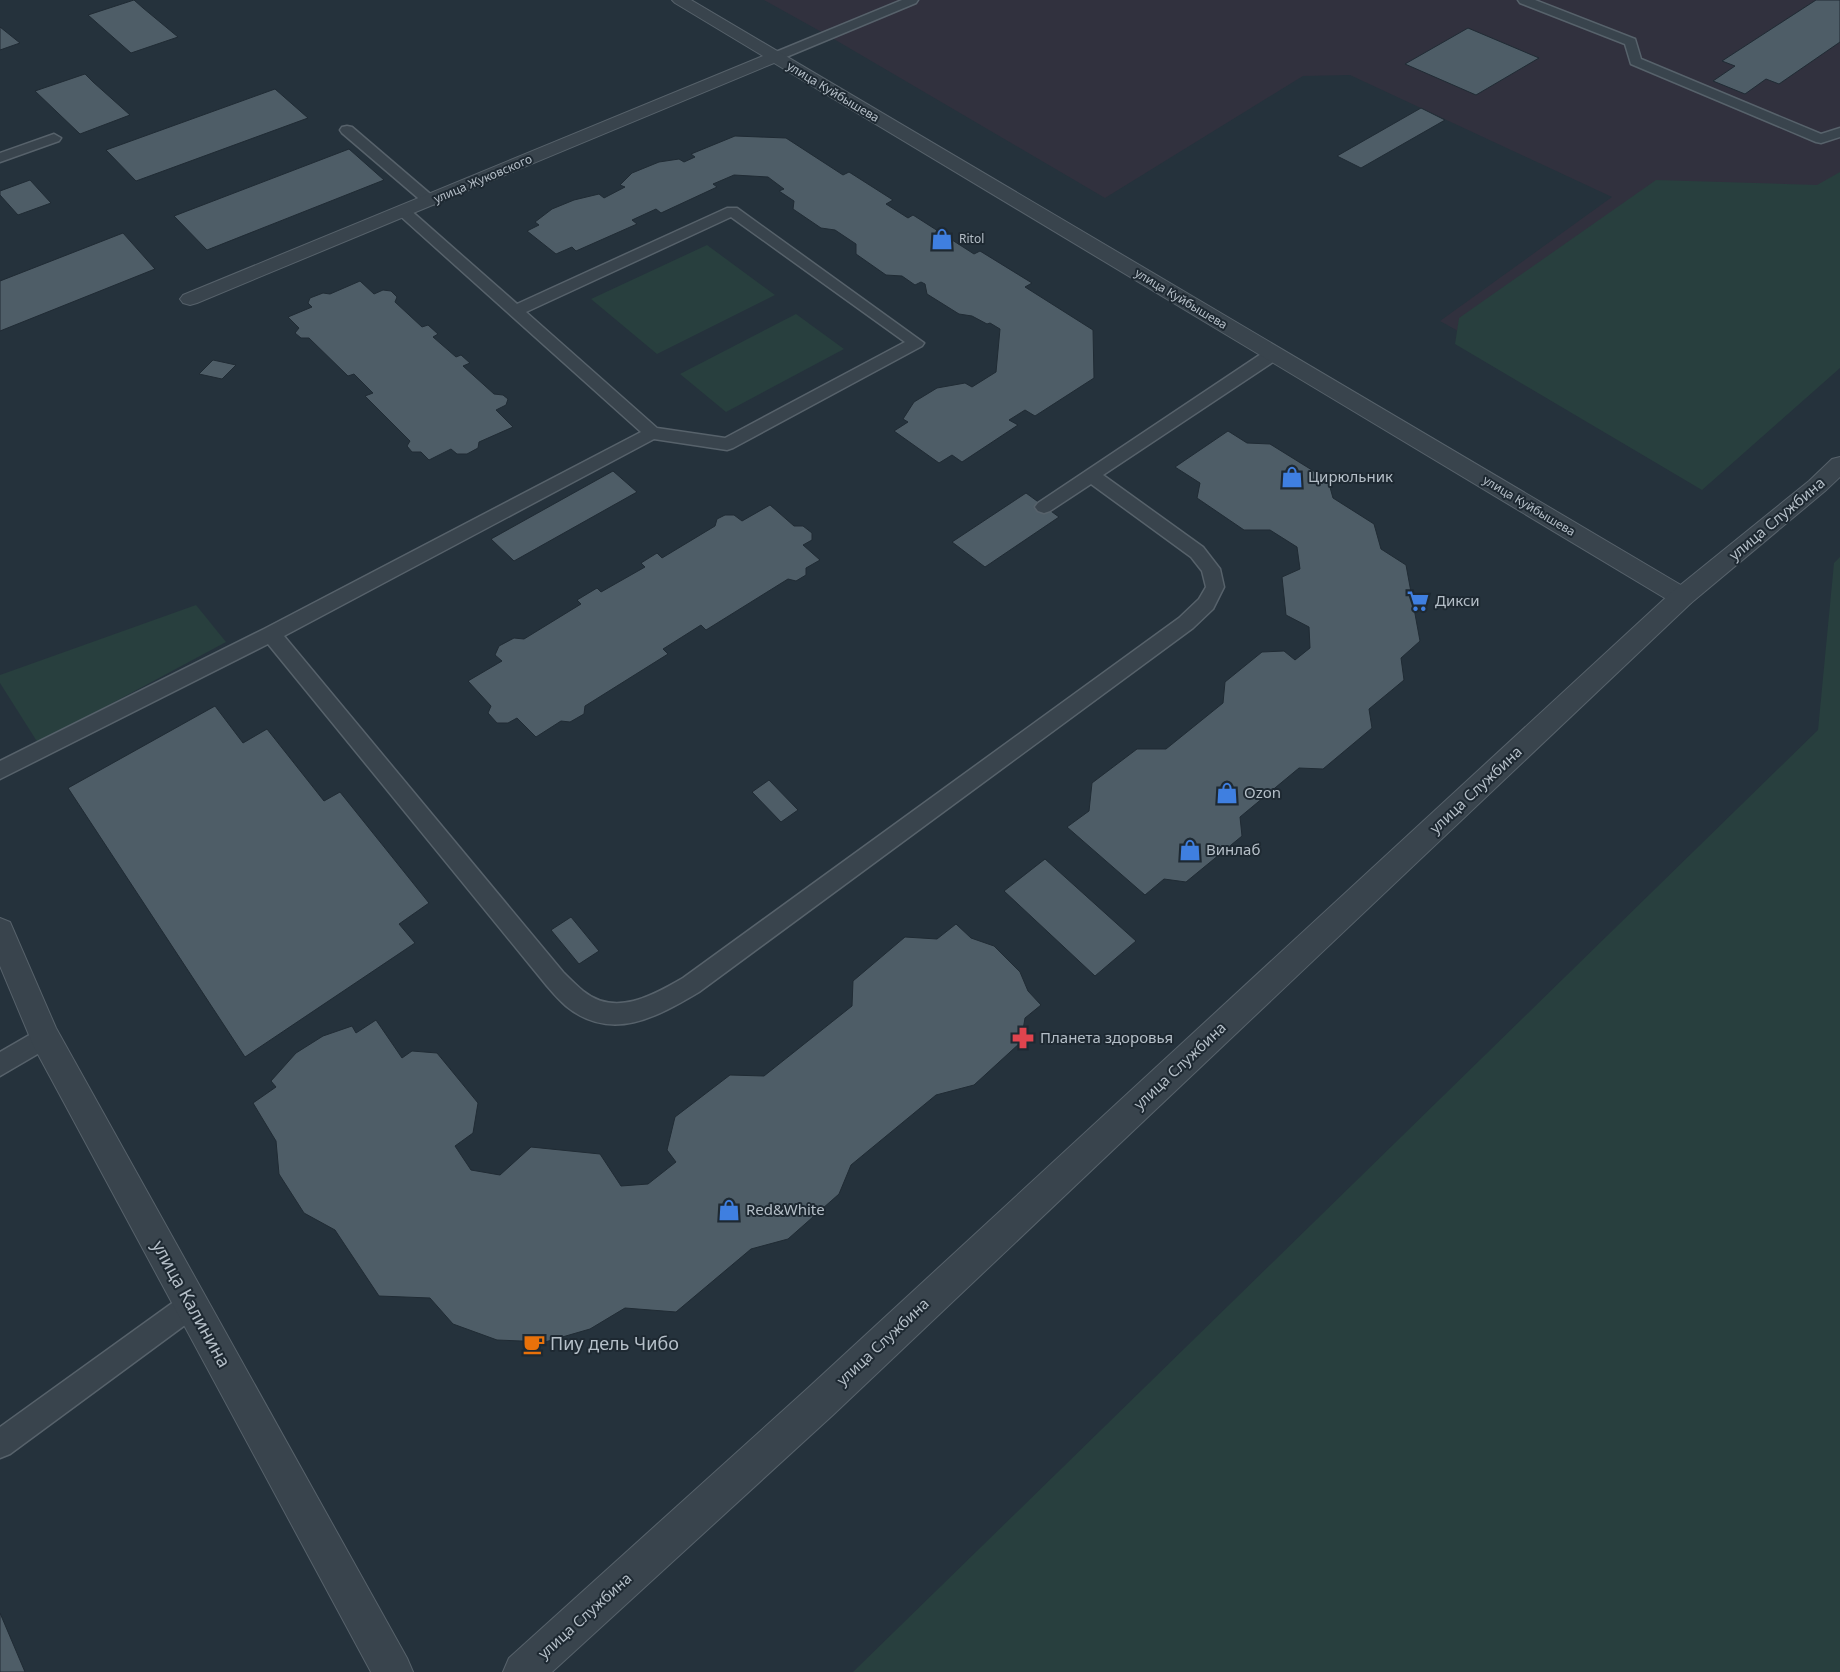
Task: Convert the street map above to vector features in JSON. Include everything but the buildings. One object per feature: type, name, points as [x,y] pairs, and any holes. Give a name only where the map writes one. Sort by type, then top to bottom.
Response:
[{"type":"street","name":"улица Куйбышева","points":[[680,0],[1682,597]]},
{"type":"street","name":"улица Жуковского","points":[[190,299],[775,57]]},
{"type":"street","name":"улица Службина","points":[[523,1672],[821,1401],[1682,597],[1817,486],[1840,464]]},
{"type":"street","name":"улица Калинина","points":[[0,931],[45,1036],[393,1672]]},
{"type":"lane","points":[[775,57],[912,0]]},
{"type":"lane","points":[[1524,0],[1631,42],[1635,61],[1821,139],[1840,132]]},
{"type":"lane","points":[[347,130],[430,200]]},
{"type":"lane","points":[[0,158],[54,138]]},
{"type":"lane","points":[[403,212],[652,433],[727,444],[916,343],[732,211],[515,311]]},
{"type":"lane","points":[[1044,507],[1273,354]]},
{"type":"lane","points":[[0,772],[271,634],[652,433]]},
{"type":"lane","points":[[271,634],[555,979],[576,999],[598,1012],[629,1014],[657,1005],[691,985],[1186,623],[1206,604],[1215,587],[1211,569],[1198,552],[1091,475]]},
{"type":"lane","points":[[0,1065],[45,1036]]},
{"type":"lane","points":[[0,1444],[191,1305]]},
{"type":"shaded area","points":[[764,0],[1840,0],[1840,265],[1642,433],[1440,321],[1612,197],[1350,75],[1303,76],[1105,198]]},
{"type":"green space","points":[[1840,172],[1840,368],[1702,490],[1455,344],[1459,318],[1656,180],[1817,185]]},
{"type":"green space","points":[[707,245],[775,295],[657,354],[591,299]]},
{"type":"green space","points":[[796,314],[844,349],[726,412],[680,374]]},
{"type":"green space","points":[[1840,557],[1840,1672],[853,1672],[1818,730],[1834,563]]},
{"type":"green space","points":[[196,605],[226,642],[38,743],[0,683],[0,675]]},
{"type":"place","name":"Ritol","points":[[942,239]]},
{"type":"place","name":"Цирюльник","points":[[1292,477]]},
{"type":"place","name":"Дикси","points":[[1418,601]]},
{"type":"place","name":"Ozon","points":[[1227,793]]},
{"type":"place","name":"Винлаб","points":[[1190,850]]},
{"type":"place","name":"Планета здоровья","points":[[1023,1038]]},
{"type":"place","name":"Red&White","points":[[729,1210]]},
{"type":"place","name":"Пиу дель Чибо","points":[[534,1344]]}]
